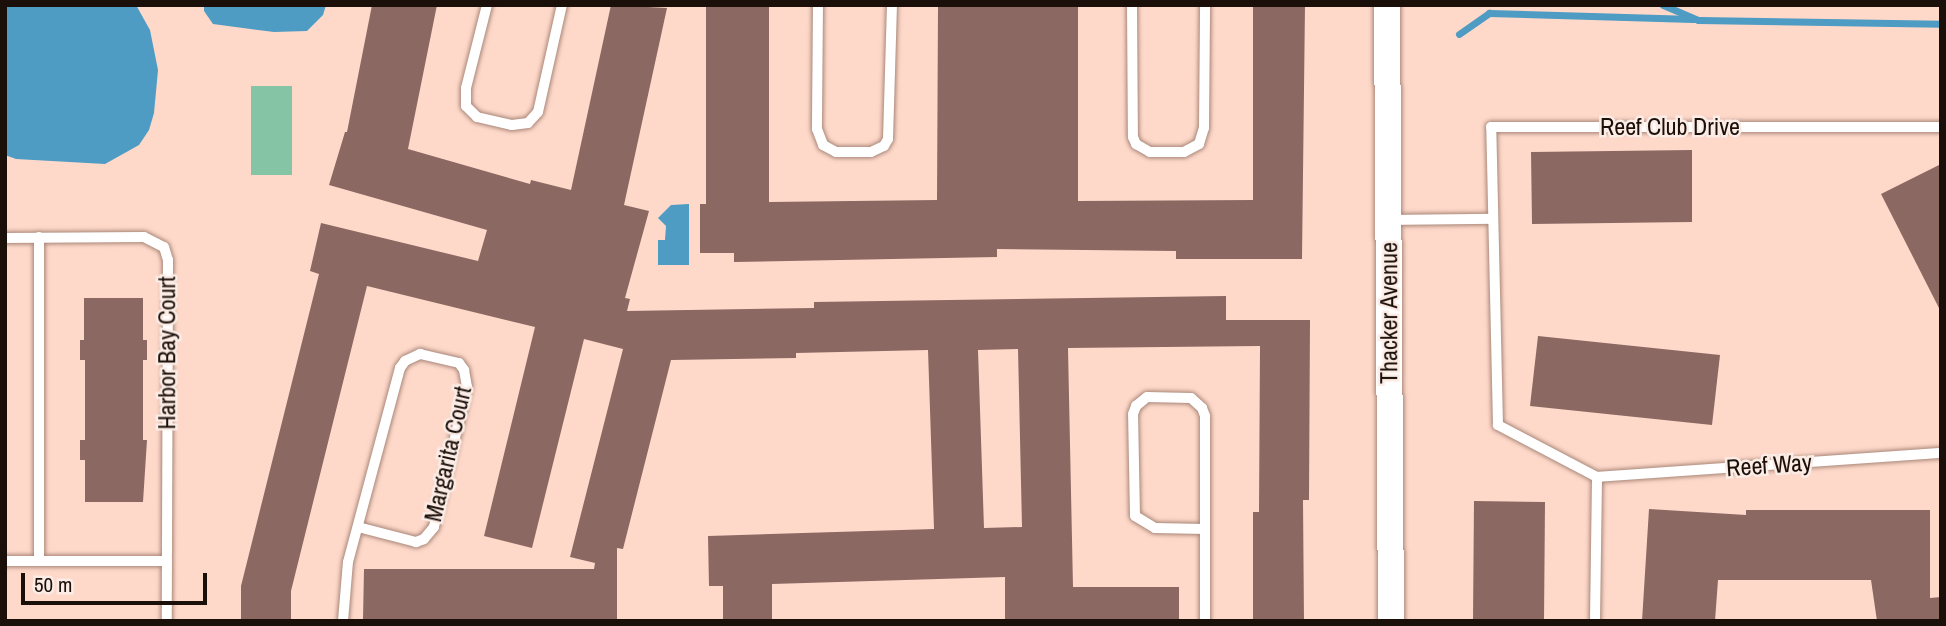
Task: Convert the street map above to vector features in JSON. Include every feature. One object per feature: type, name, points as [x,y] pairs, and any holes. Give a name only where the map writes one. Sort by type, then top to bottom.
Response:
[{"type":"street","name":"Thacker Avenue","points":[[1387,5],[1391,621]]},
{"type":"lane","points":[[487,5],[466,88],[466,106],[477,117],[512,125],[528,123],[537,112],[562,5]]},
{"type":"lane","points":[[818,5],[817,129],[823,145],[836,152],[871,152],[884,146],[888,138],[892,5]]},
{"type":"lane","points":[[1132,5],[1131,128],[1136,144],[1150,152],[1184,152],[1199,144],[1204,128],[1205,5]]},
{"type":"lane","name":"Reef Club Drive","points":[[1597,477],[1498,425],[1496,236],[1492,219],[1491,127],[1941,127]]},
{"type":"lane","points":[[1389,220],[1492,219]]},
{"type":"lane","name":"Harbor Bay Court","points":[[5,237],[144,237],[164,247],[168,260],[167,621]]},
{"type":"lane","points":[[39,237],[39,561]]},
{"type":"lane","name":"Margarita Court","points":[[343,621],[345,577],[358,527],[400,368],[405,361],[419,354],[459,363],[464,370],[467,387],[434,527],[424,539],[415,542],[358,527]]},
{"type":"lane","points":[[1205,529],[1155,528],[1135,516],[1133,414],[1136,406],[1147,397],[1183,396],[1202,408],[1205,416],[1205,529],[1205,621]]},
{"type":"lane","name":"Reef Way","points":[[1597,477],[1941,453]]},
{"type":"lane","points":[[1595,621],[1597,477]]},
{"type":"lane","points":[[5,561],[167,561]]},
{"type":"green space","points":[[251,86],[292,86],[292,175],[251,175]]},
{"type":"water","points":[[5,5],[136,5],[150,30],[158,70],[154,113],[149,130],[139,145],[105,164],[16,159],[5,155]]},
{"type":"water","points":[[204,5],[326,5],[323,15],[307,31],[274,32],[213,24],[204,11]]},
{"type":"water","points":[[689,204],[689,265],[658,265],[658,240],[665,240],[666,226],[658,218],[671,205]]},
{"type":"building","points":[[372,5],[437,5],[408,149],[530,184],[531,180],[571,190],[611,5],[667,8],[624,205],[649,211],[625,298],[630,299],[627,311],[814,308],[814,302],[1226,296],[1226,320],[1310,320],[1309,500],[1303,500],[1304,621],[1253,621],[1253,512],[1259,512],[1260,346],[1068,348],[1073,587],[1179,587],[1179,621],[1005,621],[1005,577],[772,584],[772,621],[723,621],[723,586],[709,586],[708,536],[934,529],[928,350],[796,353],[796,358],[671,360],[623,549],[617,548],[617,621],[363,619],[364,569],[594,569],[595,563],[570,557],[623,349],[584,339],[532,548],[484,536],[535,327],[367,286],[291,591],[291,621],[241,621],[241,586],[319,274],[310,271],[321,223],[478,261],[487,230],[329,185],[347,132]],"holes":[[[1018,349],[1022,527],[984,528],[978,350]]]},
{"type":"building","points":[[706,5],[769,5],[769,202],[937,200],[938,5],[1078,5],[1078,201],[1253,200],[1253,5],[1305,5],[1302,259],[1176,259],[1176,251],[997,249],[997,257],[734,262],[734,253],[700,253],[700,204],[706,204]]},
{"type":"building","points":[[1692,150],[1692,222],[1532,224],[1531,152]]},
{"type":"building","points":[[1941,164],[1941,312],[1881,194]]},
{"type":"building","points":[[84,298],[143,298],[143,340],[147,340],[147,360],[143,360],[143,440],[147,440],[143,502],[85,502],[85,460],[80,460],[80,440],[85,440],[85,360],[80,360],[80,340],[84,340]]},
{"type":"building","points":[[1538,336],[1720,355],[1712,425],[1530,406]]},
{"type":"building","points":[[1474,501],[1545,502],[1544,621],[1473,621]]},
{"type":"building","points":[[1649,509],[1746,515],[1746,510],[1930,510],[1930,598],[1941,597],[1941,621],[1877,621],[1871,580],[1718,580],[1715,621],[1642,621]]},
{"type":"waterway","points":[[1663,5],[1698,20],[1941,24]]},
{"type":"waterway","points":[[1459,34],[1489,13],[1693,19]]}]
